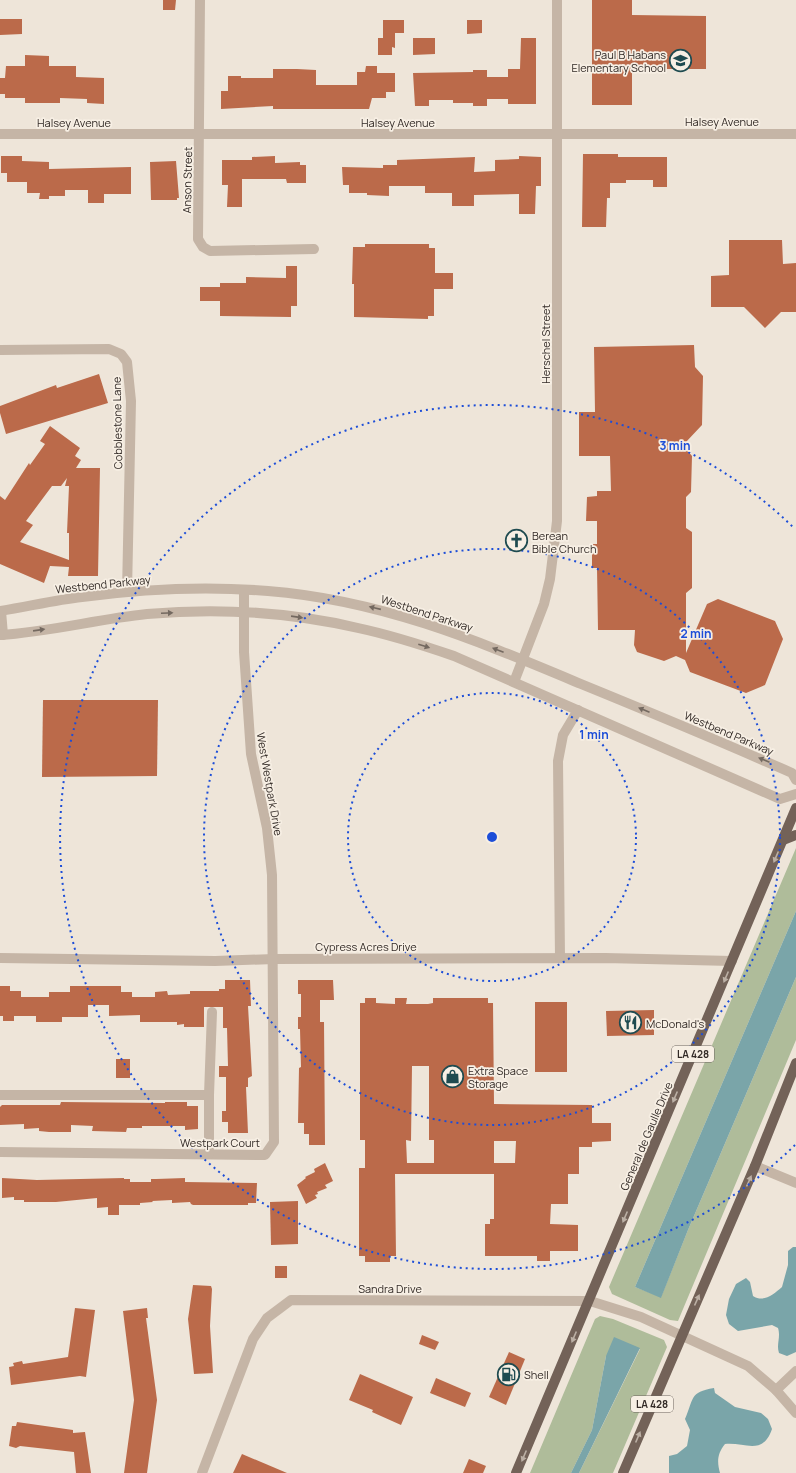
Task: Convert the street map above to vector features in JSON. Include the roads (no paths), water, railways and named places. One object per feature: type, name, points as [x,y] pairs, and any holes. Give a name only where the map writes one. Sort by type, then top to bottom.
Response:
[{"type":"main road","name":"General de Gaulle Drive","points":[[516,1473],[590,1301],[796,808]]},
{"type":"main road","points":[[783,840],[796,835]]},
{"type":"main road","name":"LA 428","points":[[623,1473],[755,1166],[796,1063]]},
{"type":"street","name":"Anson Street","points":[[200,0],[198,238],[203,247],[213,252],[314,249]]},
{"type":"street","name":"Herschel Street","points":[[514,682],[524,660],[544,604],[550,579],[557,521],[557,0]]},
{"type":"street","name":"Halsey Avenue","points":[[0,134],[796,134]]},
{"type":"street","name":"Cobblestone Lane","points":[[0,350],[109,349],[121,354],[127,362],[131,401],[127,592]]},
{"type":"street","name":"Westbend Parkway","points":[[0,611],[82,597],[127,592],[170,590],[269,591],[346,602],[398,614],[437,626],[524,660],[792,773],[796,780]]},
{"type":"street","name":"West Westpark Drive","points":[[244,590],[243,613],[245,682],[251,754],[267,828],[272,875],[274,959]]},
{"type":"street","points":[[0,611],[2,635],[148,614],[204,612],[282,615],[357,627],[406,640],[454,656],[780,799],[796,794]]},
{"type":"street","points":[[560,958],[558,760],[563,735],[578,710]]},
{"type":"street","name":"Cypress Acres Drive","points":[[0,958],[215,961],[274,959],[560,958],[732,961]]},
{"type":"street","name":"Westpark Court","points":[[0,1152],[265,1154],[274,1142],[274,959]]},
{"type":"street","points":[[209,1154],[209,1094],[212,1012]]},
{"type":"street","points":[[0,1095],[209,1094]]},
{"type":"street","points":[[755,1166],[796,1183]]},
{"type":"street","name":"Sandra Drive","points":[[202,1473],[253,1339],[267,1318],[291,1300],[590,1301],[641,1317],[748,1366],[776,1390],[796,1413]]},
{"type":"street","points":[[776,1390],[796,1371]]},
{"type":"water","points":[[796,911],[796,977],[688,1230],[661,1298],[635,1287]]},
{"type":"water","points":[[793,1247],[796,1247],[796,1352],[787,1356],[779,1353],[778,1328],[772,1325],[738,1331],[729,1324],[726,1315],[729,1299],[736,1284],[746,1278],[750,1282],[753,1296],[761,1299],[769,1297],[782,1287],[788,1265],[788,1251]]},
{"type":"water","points":[[614,1337],[640,1348],[579,1473],[571,1473],[592,1430],[606,1356]]},
{"type":"water","points":[[714,1388],[715,1393],[735,1407],[761,1413],[768,1419],[772,1429],[768,1437],[764,1442],[753,1446],[725,1444],[720,1451],[718,1458],[720,1473],[669,1473],[669,1456],[677,1454],[687,1446],[690,1430],[685,1419],[692,1401],[696,1394]]},
{"type":"place","name":"Paul B Habans Elementary School","points":[[681,60]]},
{"type":"place","name":"Berean Bible Church","points":[[517,541]]},
{"type":"place","name":"McDonald's","points":[[630,1023]]},
{"type":"place","name":"Extra Space Storage","points":[[453,1076]]},
{"type":"place","name":"Shell","points":[[508,1374]]}]
